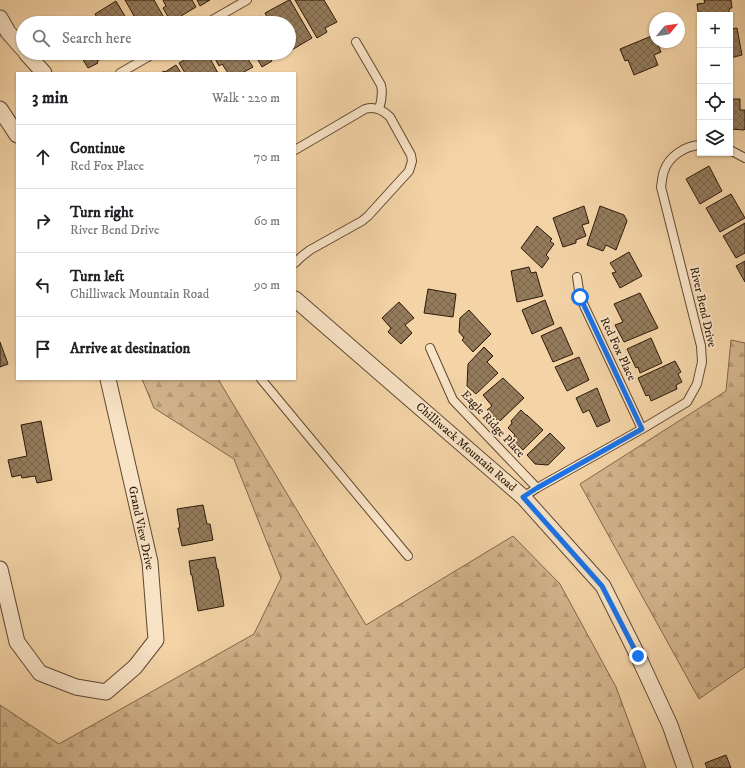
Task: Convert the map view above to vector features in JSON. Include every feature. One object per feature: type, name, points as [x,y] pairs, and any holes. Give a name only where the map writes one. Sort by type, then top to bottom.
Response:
[{"type":"street","points":[[0,19],[16,41]]},
{"type":"street","points":[[32,60],[43,72]]},
{"type":"street","points":[[0,109],[16,133]]},
{"type":"street","name":"Chilliwack Mountain Road","points":[[296,300],[523,497],[602,586],[638,656],[670,725],[685,768]]},
{"type":"street","name":"Grand View Drive","points":[[0,569],[17,642],[40,673],[76,687],[106,692],[135,667],[156,640],[150,562],[108,380]]},
{"type":"lane","points":[[219,16],[247,0]]},
{"type":"lane","points":[[356,42],[381,85],[383,97],[379,109]]},
{"type":"lane","points":[[122,72],[143,60]]},
{"type":"lane","points":[[296,149],[366,109],[373,108],[385,112],[390,117],[411,155],[412,161],[409,170],[368,216],[362,221],[310,250],[296,262]]},
{"type":"lane","name":"River Bend Drive","points":[[523,497],[686,402],[697,384],[702,362],[701,346],[661,187],[664,171],[675,154],[697,144]]},
{"type":"lane","points":[[733,152],[745,158]]},
{"type":"lane","name":"Red Fox Place","points":[[577,277],[580,297],[642,429]]},
{"type":"lane","name":"Eagle Ridge Place","points":[[430,348],[453,400],[537,488]]},
{"type":"lane","points":[[262,380],[408,556]]},
{"type":"green space","points":[[731,340],[745,343],[745,667],[699,699],[580,484],[726,391]]},
{"type":"green space","points":[[142,380],[219,380],[366,625],[513,536],[560,584],[616,687],[646,768],[0,768],[0,705],[59,744],[254,634],[281,578],[234,459],[154,408]]},
{"type":"building","points":[[125,0],[154,0],[163,16],[134,16]]},
{"type":"building","points":[[163,0],[192,0],[196,7],[181,16],[168,16],[163,8],[166,6]]},
{"type":"building","points":[[197,0],[210,0],[200,6]]},
{"type":"building","points":[[290,0],[312,38],[296,47],[296,16],[266,16],[265,13]]},
{"type":"building","points":[[295,0],[324,0],[337,22],[325,28],[327,32],[317,38]]},
{"type":"building","points":[[704,0],[731,0],[732,8],[730,8],[729,12],[698,12],[697,4],[705,3]]},
{"type":"building","points":[[116,1],[125,16],[96,16],[95,14]]},
{"type":"building","points":[[737,28],[742,55],[733,57],[733,48],[733,29]]},
{"type":"building","points":[[649,37],[649,48],[659,48],[661,52],[654,55],[658,65],[634,75],[628,60],[625,61],[620,49]]},
{"type":"building","points":[[83,60],[99,60],[97,61],[98,63],[88,68]]},
{"type":"building","points":[[185,60],[211,60],[217,72],[184,72],[179,63]]},
{"type":"building","points":[[216,60],[248,60],[253,67],[244,72],[227,72],[222,64],[219,66]]},
{"type":"building","points":[[258,60],[272,61],[262,67]]},
{"type":"building","points":[[176,65],[180,72],[165,72]]},
{"type":"building","points":[[733,99],[740,99],[740,110],[745,110],[744,130],[733,129]]},
{"type":"building","points":[[709,166],[722,191],[700,204],[686,179]]},
{"type":"building","points":[[731,194],[745,218],[720,232],[706,208]]},
{"type":"building","points":[[584,206],[589,223],[582,225],[586,236],[576,240],[576,243],[563,247],[553,218]]},
{"type":"building","points":[[600,206],[624,215],[627,221],[616,250],[606,245],[603,251],[587,245]]},
{"type":"building","points":[[745,223],[745,253],[736,258],[723,236]]},
{"type":"building","points":[[537,226],[552,239],[550,241],[554,244],[546,255],[549,258],[542,268],[521,248]]},
{"type":"building","points":[[629,252],[642,276],[620,288],[612,273],[616,272],[610,263]]},
{"type":"building","points":[[745,261],[745,282],[736,266]]},
{"type":"building","points":[[529,267],[531,273],[536,272],[543,296],[517,302],[511,271]]},
{"type":"building","points":[[428,289],[456,294],[453,317],[424,313]]},
{"type":"building","points":[[640,293],[658,328],[624,342],[615,325],[623,322],[614,304]]},
{"type":"building","points":[[545,300],[554,324],[532,334],[522,310]]},
{"type":"building","points":[[399,302],[414,318],[405,325],[412,333],[401,344],[388,332],[391,328],[382,318]]},
{"type":"building","points":[[469,310],[491,334],[473,352],[462,340],[464,338],[459,332],[460,318]]},
{"type":"building","points":[[561,327],[573,354],[553,362],[541,336]]},
{"type":"building","points":[[651,338],[662,363],[640,373],[627,349]]},
{"type":"building","points":[[0,342],[8,364],[0,367]]},
{"type":"building","points":[[484,347],[493,356],[487,362],[498,373],[476,394],[467,386],[468,364]]},
{"type":"building","points":[[579,357],[589,380],[567,391],[555,367]]},
{"type":"building","points":[[675,361],[681,372],[678,374],[682,382],[676,385],[677,389],[651,401],[649,395],[646,396],[638,378]]},
{"type":"building","points":[[503,378],[524,398],[499,422],[487,410],[492,406],[483,395]]},
{"type":"building","points":[[597,388],[610,421],[597,427],[589,410],[583,413],[576,398]]},
{"type":"building","points":[[521,410],[543,430],[523,450],[512,440],[515,435],[508,428],[512,423],[511,421]]},
{"type":"building","points":[[41,421],[52,480],[37,483],[35,476],[22,478],[21,475],[12,477],[8,460],[27,456],[21,425]]},
{"type":"building","points":[[550,433],[565,448],[548,465],[535,464],[527,455]]},
{"type":"building","points":[[203,505],[207,524],[210,524],[213,540],[182,546],[178,528],[180,528],[177,509]]},
{"type":"building","points":[[215,557],[224,606],[198,611],[189,561]]},
{"type":"building","points":[[726,755],[731,768],[707,768],[705,763]]},
{"type":"route","points":[[580,297],[642,429],[523,497],[602,586],[638,656]]}]
